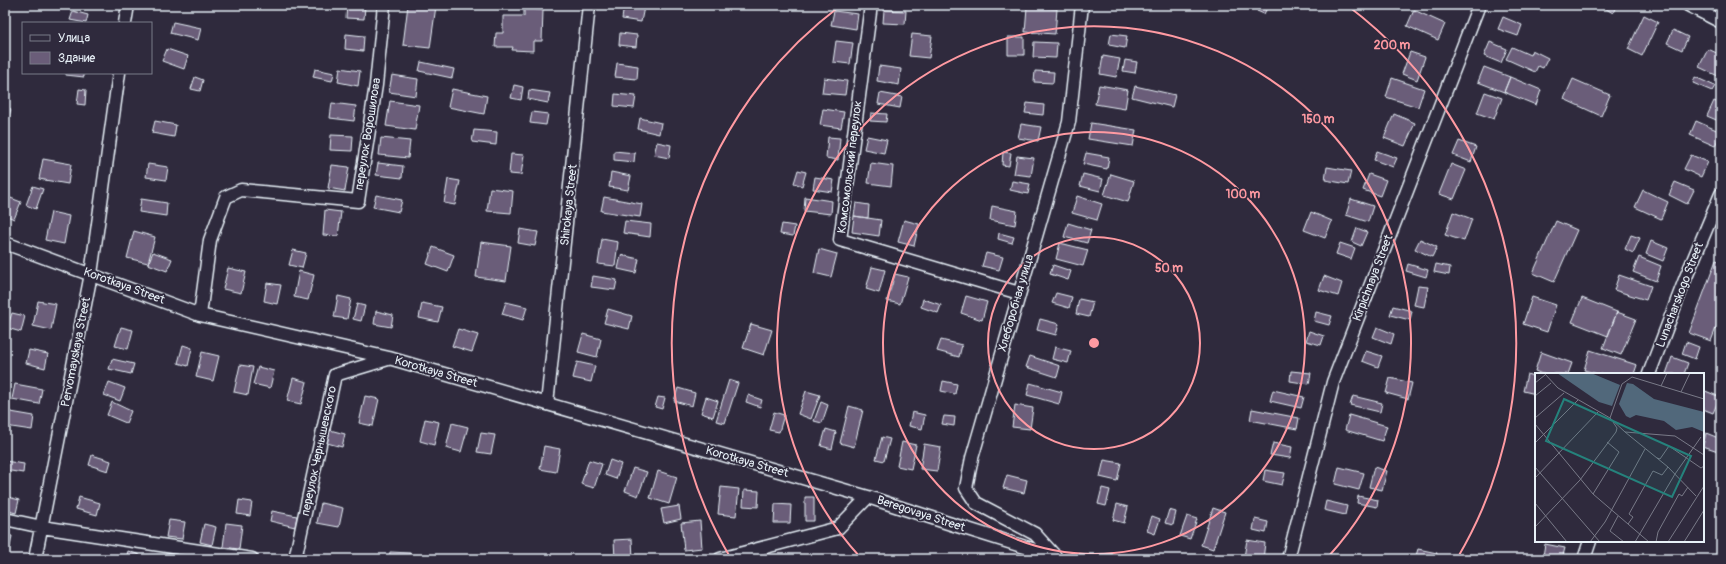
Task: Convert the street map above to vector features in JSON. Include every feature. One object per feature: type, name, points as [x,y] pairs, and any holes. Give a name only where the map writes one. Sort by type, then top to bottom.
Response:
[{"type":"street","points":[[125,22],[128,5]]},
{"type":"street","name":"переулок Ворошилова","points":[[200,314],[210,240],[226,197],[241,190],[358,200],[376,85],[384,5]]},
{"type":"street","name":"Shirokaya Street","points":[[547,404],[589,5]]},
{"type":"street","name":"Комсомольский переулок","points":[[871,5],[840,240],[1019,293]]},
{"type":"street","name":"Хлеборобная улица","points":[[1059,558],[1035,534],[976,503],[966,488],[972,458],[1069,122],[1082,5]]},
{"type":"street","name":"Kirpichnaya Street","points":[[1288,559],[1333,382],[1479,5]]},
{"type":"street","points":[[1688,5],[1721,22]]},
{"type":"street","name":"Pervomayskaya Street","points":[[34,559],[42,527],[91,274],[118,74]]},
{"type":"street","name":"Lunacharskogo Street","points":[[1649,373],[1686,277],[1721,194]]},
{"type":"street","name":"Korotkaya Street","points":[[5,243],[200,314],[389,358],[868,497]]},
{"type":"street","name":"переулок Чернышевского","points":[[295,559],[336,375],[389,358]]},
{"type":"street","name":"Beregovaya Street","points":[[720,559],[838,528],[868,497],[948,524],[1059,558]]},
{"type":"street","points":[[5,519],[42,527],[252,559]]},
{"type":"street","points":[[1584,559],[1590,542]]},
{"type":"building","points":[[347,5],[365,6],[364,19],[346,18]]},
{"type":"building","points":[[408,5],[436,6],[430,48],[403,45]]},
{"type":"building","points":[[624,5],[644,7],[641,22],[622,19]]},
{"type":"building","points":[[1260,5],[1268,6],[1264,14],[1257,11]]},
{"type":"building","points":[[1601,5],[1617,5],[1613,13]]},
{"type":"building","points":[[1027,7],[1057,9],[1055,34],[1025,32]]},
{"type":"building","points":[[524,9],[543,10],[542,41],[533,41],[533,51],[512,50],[513,47],[495,47],[496,33],[503,33],[503,16],[524,16]]},
{"type":"building","points":[[884,10],[906,11],[905,24],[883,23]]},
{"type":"building","points":[[1414,10],[1445,24],[1438,40],[1407,26]]},
{"type":"building","points":[[73,11],[88,15],[86,22],[70,20]]},
{"type":"building","points":[[834,11],[858,14],[856,29],[831,25]]},
{"type":"building","points":[[1644,15],[1658,22],[1642,56],[1628,49]]},
{"type":"building","points":[[1503,17],[1522,25],[1518,36],[1498,29]]},
{"type":"building","points":[[173,22],[201,28],[198,40],[170,33]]},
{"type":"building","points":[[1673,30],[1688,37],[1682,50],[1667,43]]},
{"type":"building","points":[[620,33],[637,35],[636,47],[619,45]]},
{"type":"building","points":[[346,34],[364,36],[363,51],[345,49]]},
{"type":"building","points":[[912,34],[932,36],[929,58],[909,56]]},
{"type":"building","points":[[1111,34],[1127,36],[1125,48],[1109,45]]},
{"type":"building","points":[[1008,37],[1024,37],[1024,55],[1008,55]]},
{"type":"building","points":[[836,41],[853,43],[850,64],[833,62]]},
{"type":"building","points":[[1034,42],[1057,43],[1056,58],[1033,57]]},
{"type":"building","points":[[1490,42],[1507,49],[1501,63],[1484,56]]},
{"type":"building","points":[[1512,47],[1530,55],[1532,50],[1548,58],[1543,68],[1538,66],[1535,72],[1506,59]]},
{"type":"building","points":[[167,49],[188,56],[184,69],[162,61]]},
{"type":"building","points":[[1708,49],[1721,55],[1720,77],[1699,67]]},
{"type":"building","points":[[1410,52],[1425,57],[1417,80],[1402,74]]},
{"type":"building","points":[[1103,56],[1120,59],[1116,77],[1100,74]]},
{"type":"building","points":[[1125,60],[1137,62],[1135,73],[1123,71]]},
{"type":"building","points":[[421,62],[454,69],[452,78],[419,71]]},
{"type":"building","points":[[617,63],[638,66],[637,79],[615,77]]},
{"type":"building","points":[[879,66],[901,69],[899,85],[877,81]]},
{"type":"building","points":[[1484,67],[1510,77],[1504,92],[1478,82]]},
{"type":"building","points":[[340,68],[360,71],[358,86],[338,82]]},
{"type":"building","points":[[315,69],[334,73],[332,81],[313,77]]},
{"type":"building","points":[[1035,71],[1054,72],[1053,83],[1034,82]]},
{"type":"building","points":[[84,74],[84,77],[66,75]]},
{"type":"building","points":[[392,75],[418,79],[416,96],[389,92]]},
{"type":"building","points":[[195,77],[203,80],[200,91],[191,89]]},
{"type":"building","points":[[1510,77],[1541,90],[1536,105],[1504,92]]},
{"type":"building","points":[[1695,77],[1715,86],[1712,91],[1693,83]]},
{"type":"building","points":[[824,78],[847,81],[845,95],[822,93]]},
{"type":"building","points":[[1392,78],[1424,89],[1418,107],[1386,97]]},
{"type":"building","points":[[1573,79],[1610,95],[1601,116],[1564,99]]},
{"type":"building","points":[[514,85],[523,87],[521,100],[511,98]]},
{"type":"building","points":[[1099,85],[1128,90],[1125,109],[1095,104]]},
{"type":"building","points":[[1135,86],[1175,95],[1172,107],[1132,97]]},
{"type":"building","points":[[79,89],[86,90],[85,105],[77,104]]},
{"type":"building","points":[[452,89],[487,96],[484,114],[448,107]]},
{"type":"building","points":[[529,90],[550,93],[548,103],[528,99]]},
{"type":"building","points":[[1485,92],[1502,98],[1494,119],[1477,113]]},
{"type":"building","points":[[880,93],[902,97],[900,108],[878,104]]},
{"type":"building","points":[[615,94],[636,96],[634,108],[614,106]]},
{"type":"building","points":[[390,101],[419,105],[415,130],[386,126]]},
{"type":"building","points":[[1714,101],[1721,104],[1721,122],[1707,116]]},
{"type":"building","points":[[332,103],[356,106],[354,121],[330,118]]},
{"type":"building","points":[[1027,103],[1044,105],[1043,115],[1025,113]]},
{"type":"building","points":[[5,107],[11,109],[7,124],[5,123]]},
{"type":"building","points":[[823,109],[844,112],[841,128],[820,125]]},
{"type":"building","points":[[532,112],[548,114],[546,125],[530,123]]},
{"type":"building","points":[[871,113],[887,114],[886,122],[870,121]]},
{"type":"building","points":[[1394,114],[1415,123],[1405,146],[1384,138]]},
{"type":"building","points":[[640,118],[661,123],[659,134],[638,129]]},
{"type":"building","points":[[155,121],[176,125],[174,137],[152,133]]},
{"type":"building","points":[[1696,121],[1721,132],[1715,146],[1690,135]]},
{"type":"building","points":[[1091,123],[1136,130],[1133,146],[1088,139]]},
{"type":"building","points":[[1021,124],[1041,127],[1038,141],[1018,138]]},
{"type":"building","points":[[474,130],[497,132],[496,145],[472,142]]},
{"type":"building","points":[[331,135],[353,136],[352,151],[330,150]]},
{"type":"building","points":[[867,136],[887,140],[884,153],[864,149]]},
{"type":"building","points":[[828,137],[840,138],[838,160],[826,158]]},
{"type":"building","points":[[381,138],[410,141],[408,158],[379,155]]},
{"type":"building","points":[[1459,141],[1476,147],[1471,162],[1453,155]]},
{"type":"building","points":[[657,142],[671,145],[669,158],[654,155]]},
{"type":"building","points":[[614,151],[635,153],[634,162],[614,160]]},
{"type":"building","points":[[1377,151],[1397,158],[1393,167],[1374,160]]},
{"type":"building","points":[[1003,152],[1011,153],[1009,166],[1002,165]]},
{"type":"building","points":[[1086,153],[1109,157],[1107,169],[1083,164]]},
{"type":"building","points":[[511,154],[524,155],[521,175],[509,174]]},
{"type":"building","points":[[1691,155],[1708,162],[1701,177],[1684,169]]},
{"type":"building","points":[[1017,156],[1034,158],[1031,176],[1014,174]]},
{"type":"building","points":[[43,159],[71,164],[68,184],[39,179]]},
{"type":"building","points":[[378,163],[403,166],[402,178],[376,175]]},
{"type":"building","points":[[871,163],[893,166],[891,186],[868,183]]},
{"type":"building","points":[[148,164],[168,167],[166,180],[146,177]]},
{"type":"building","points":[[1451,164],[1466,170],[1454,199],[1439,194]]},
{"type":"building","points":[[332,165],[349,167],[345,191],[328,188]]},
{"type":"building","points":[[1327,167],[1351,171],[1348,184],[1325,180]]},
{"type":"building","points":[[798,170],[806,172],[802,186],[794,183]]},
{"type":"building","points":[[611,172],[631,176],[628,190],[609,187]]},
{"type":"building","points":[[1083,174],[1103,179],[1100,191],[1080,186]]},
{"type":"building","points":[[1111,174],[1134,181],[1128,202],[1104,195]]},
{"type":"building","points":[[1369,174],[1386,180],[1380,196],[1363,190]]},
{"type":"building","points":[[815,177],[834,180],[832,192],[813,189]]},
{"type":"building","points":[[448,179],[460,181],[455,205],[444,203]]},
{"type":"building","points":[[1012,181],[1030,184],[1028,194],[1010,190]]},
{"type":"building","points":[[1675,182],[1694,190],[1687,204],[1669,195]]},
{"type":"building","points":[[33,186],[43,189],[36,209],[26,205]]},
{"type":"building","points":[[490,188],[513,191],[511,213],[487,211]]},
{"type":"building","points":[[1643,190],[1668,202],[1661,219],[1635,207]]},
{"type":"building","points":[[376,195],[402,200],[399,212],[373,207]]},
{"type":"building","points":[[1077,196],[1102,204],[1097,220],[1072,213]]},
{"type":"building","points":[[8,197],[21,202],[14,219],[5,215],[5,204]]},
{"type":"building","points":[[604,197],[642,204],[640,217],[601,211]]},
{"type":"building","points":[[805,197],[832,201],[831,214],[804,211]]},
{"type":"building","points":[[141,199],[167,203],[166,216],[139,212]]},
{"type":"building","points":[[1351,199],[1373,206],[1368,222],[1346,215]]},
{"type":"building","points":[[856,203],[869,205],[868,218],[854,216]]},
{"type":"building","points":[[992,206],[1017,211],[1015,225],[990,220]]},
{"type":"building","points":[[325,210],[341,212],[338,236],[323,235]]},
{"type":"building","points":[[51,212],[69,216],[64,244],[45,240]]},
{"type":"building","points":[[1311,212],[1332,221],[1325,238],[1304,230]]},
{"type":"building","points":[[1453,212],[1472,219],[1464,241],[1445,235]]},
{"type":"building","points":[[854,216],[881,220],[879,236],[852,232]]},
{"type":"building","points":[[904,220],[919,224],[914,246],[898,242]]},
{"type":"building","points":[[625,221],[651,224],[650,237],[623,233]]},
{"type":"building","points":[[1556,221],[1577,230],[1554,282],[1533,273]]},
{"type":"building","points":[[1068,223],[1091,230],[1087,243],[1064,237]]},
{"type":"building","points":[[782,224],[795,226],[793,236],[780,234]]},
{"type":"building","points":[[1357,228],[1367,232],[1361,246],[1352,242]]},
{"type":"building","points":[[520,229],[538,232],[535,246],[518,243]]},
{"type":"building","points":[[134,231],[155,237],[148,263],[127,258]]},
{"type":"building","points":[[999,233],[1014,237],[1012,243],[998,239]]},
{"type":"building","points":[[1631,235],[1640,238],[1633,253],[1625,249]]},
{"type":"building","points":[[602,239],[618,242],[615,266],[598,264]]},
{"type":"building","points":[[1420,239],[1437,247],[1432,257],[1415,249]]},
{"type":"building","points":[[1651,241],[1668,248],[1663,261],[1646,254]]},
{"type":"building","points":[[481,242],[511,246],[506,281],[476,277]]},
{"type":"building","points":[[1060,243],[1088,250],[1083,266],[1056,259]]},
{"type":"building","points":[[1340,243],[1355,248],[1351,259],[1336,254]]},
{"type":"building","points":[[433,247],[454,255],[448,272],[427,264]]},
{"type":"building","points":[[819,249],[837,254],[831,277],[814,273]]},
{"type":"building","points":[[293,250],[306,253],[302,268],[289,265]]},
{"type":"building","points":[[153,252],[172,259],[167,271],[148,264]]},
{"type":"building","points":[[986,253],[1003,257],[999,270],[982,266]]},
{"type":"building","points":[[621,255],[639,259],[636,273],[618,269]]},
{"type":"building","points":[[1639,257],[1661,266],[1656,281],[1633,272]]},
{"type":"building","points":[[1716,260],[1721,262],[1721,324],[1718,323],[1711,341],[1689,333]]},
{"type":"building","points":[[1408,264],[1428,270],[1426,277],[1406,271]]},
{"type":"building","points":[[1436,264],[1450,267],[1449,275],[1434,272]]},
{"type":"building","points":[[1053,265],[1071,271],[1068,280],[1050,274]]},
{"type":"building","points":[[872,267],[885,270],[879,293],[866,289]]},
{"type":"building","points":[[228,268],[246,272],[241,293],[223,289]]},
{"type":"building","points":[[299,271],[314,275],[308,300],[294,297]]},
{"type":"building","points":[[895,274],[908,277],[900,304],[887,301]]},
{"type":"building","points":[[1619,275],[1651,286],[1646,300],[1614,290]]},
{"type":"building","points":[[593,276],[617,280],[615,290],[591,287]]},
{"type":"building","points":[[1324,276],[1342,283],[1338,296],[1319,290]]},
{"type":"building","points":[[267,283],[281,285],[277,304],[264,301]]},
{"type":"building","points":[[1418,286],[1428,287],[1424,307],[1414,305]]},
{"type":"building","points":[[1056,293],[1072,297],[1069,308],[1052,303]]},
{"type":"building","points":[[338,296],[351,299],[347,319],[334,317]]},
{"type":"building","points":[[966,296],[987,302],[982,320],[961,313]]},
{"type":"building","points":[[1532,297],[1556,305],[1547,332],[1523,324]]},
{"type":"building","points":[[1582,298],[1617,312],[1608,336],[1572,322]]},
{"type":"building","points":[[923,299],[941,305],[938,313],[921,307]]},
{"type":"building","points":[[1079,299],[1093,302],[1089,317],[1076,314]]},
{"type":"building","points":[[38,301],[56,304],[51,330],[33,326]]},
{"type":"building","points":[[506,302],[527,307],[523,320],[502,314]]},
{"type":"building","points":[[422,303],[442,307],[438,322],[419,318]]},
{"type":"building","points":[[357,304],[365,306],[361,321],[353,319]]},
{"type":"building","points":[[1393,306],[1412,311],[1410,320],[1390,315]]},
{"type":"building","points":[[608,309],[632,316],[629,329],[604,323]]},
{"type":"building","points":[[376,311],[393,315],[391,327],[374,324]]},
{"type":"building","points":[[1316,312],[1332,316],[1329,325],[1314,321]]},
{"type":"building","points":[[1617,312],[1636,319],[1621,355],[1603,348]]},
{"type":"building","points":[[12,313],[25,316],[21,332],[7,328]]},
{"type":"building","points":[[1040,319],[1059,324],[1056,335],[1037,330]]},
{"type":"building","points":[[751,324],[772,330],[764,355],[743,348]]},
{"type":"building","points":[[121,327],[133,330],[128,349],[115,346]]},
{"type":"building","points":[[1377,327],[1394,334],[1391,344],[1373,337]]},
{"type":"building","points":[[458,329],[478,335],[472,352],[452,346]]},
{"type":"building","points":[[1309,331],[1324,336],[1321,345],[1306,341]]},
{"type":"building","points":[[583,334],[601,339],[597,357],[578,352]]},
{"type":"building","points":[[941,340],[962,345],[959,357],[937,351]]},
{"type":"building","points":[[1686,342],[1699,347],[1695,359],[1682,354]]},
{"type":"building","points":[[183,345],[192,348],[188,366],[178,363]]},
{"type":"building","points":[[1055,347],[1071,351],[1068,363],[1052,359]]},
{"type":"building","points":[[29,350],[48,354],[45,368],[26,363]]},
{"type":"building","points":[[1590,350],[1637,365],[1634,373],[1594,373],[1584,370]]},
{"type":"building","points":[[1366,351],[1382,356],[1378,367],[1362,361]]},
{"type":"building","points":[[202,352],[219,356],[213,381],[196,377]]},
{"type":"building","points":[[1541,352],[1572,363],[1568,373],[1540,373],[1535,371]]},
{"type":"building","points":[[1030,356],[1060,366],[1057,377],[1026,367]]},
{"type":"building","points":[[1672,357],[1688,363],[1684,373],[1666,373]]},
{"type":"building","points":[[112,359],[134,364],[131,374],[109,369]]},
{"type":"building","points":[[577,362],[595,366],[591,382],[573,378]]},
{"type":"building","points":[[240,365],[253,367],[248,395],[234,392]]},
{"type":"building","points":[[258,367],[274,371],[270,388],[253,384]]},
{"type":"building","points":[[1291,371],[1311,373],[1309,384],[1290,381]]},
{"type":"building","points":[[1527,374],[1535,377],[1535,394],[1523,391]]},
{"type":"building","points":[[293,378],[307,382],[301,404],[287,401]]},
{"type":"building","points":[[1390,378],[1412,383],[1408,399],[1386,393]]},
{"type":"building","points":[[729,380],[738,383],[725,423],[716,421]]},
{"type":"building","points":[[943,381],[957,384],[955,394],[941,391]]},
{"type":"building","points":[[109,382],[125,388],[120,401],[104,395]]},
{"type":"building","points":[[1030,383],[1062,392],[1059,404],[1027,395]]},
{"type":"building","points":[[15,384],[42,389],[39,404],[12,399]]},
{"type":"building","points":[[678,388],[695,393],[692,406],[674,401]]},
{"type":"building","points":[[1273,390],[1304,397],[1301,408],[1270,401]]},
{"type":"building","points":[[1704,390],[1720,397],[1713,413],[1704,409]]},
{"type":"building","points":[[806,391],[820,395],[811,419],[798,414]]},
{"type":"building","points":[[748,395],[762,400],[760,407],[746,402]]},
{"type":"building","points":[[365,396],[379,399],[373,426],[359,423]]},
{"type":"building","points":[[1353,396],[1382,403],[1380,412],[1350,405]]},
{"type":"building","points":[[658,397],[665,398],[662,409],[655,407]]},
{"type":"building","points":[[706,397],[718,401],[713,417],[701,413]]},
{"type":"building","points":[[112,402],[131,411],[126,423],[107,415]]},
{"type":"building","points":[[821,402],[828,405],[822,423],[814,421]]},
{"type":"building","points":[[1015,405],[1033,408],[1030,429],[1012,427]]},
{"type":"building","points":[[849,406],[863,410],[854,447],[840,443]]},
{"type":"building","points":[[1252,409],[1299,418],[1297,429],[1250,420]]},
{"type":"building","points":[[5,411],[34,416],[32,430],[5,426]]},
{"type":"building","points":[[774,412],[784,415],[779,432],[769,430]]},
{"type":"building","points":[[912,412],[925,415],[922,429],[909,426]]},
{"type":"building","points":[[1349,415],[1387,426],[1382,441],[1345,430]]},
{"type":"building","points":[[944,416],[955,417],[954,426],[942,424]]},
{"type":"building","points":[[425,419],[439,422],[434,445],[420,441]]},
{"type":"building","points":[[452,423],[468,427],[461,452],[446,448]]},
{"type":"building","points":[[826,429],[836,432],[832,449],[821,446]]},
{"type":"building","points":[[330,430],[345,434],[342,447],[327,443]]},
{"type":"building","points":[[481,433],[495,435],[491,454],[477,452]]},
{"type":"building","points":[[1706,433],[1721,439],[1718,451],[1704,446]]},
{"type":"building","points":[[882,437],[890,439],[884,461],[876,459]]},
{"type":"building","points":[[902,442],[916,445],[911,469],[897,466]]},
{"type":"building","points":[[1273,443],[1292,447],[1290,458],[1270,455]]},
{"type":"building","points":[[924,444],[941,447],[937,471],[920,469]]},
{"type":"building","points":[[544,446],[560,449],[556,472],[540,469]]},
{"type":"building","points":[[92,455],[111,461],[108,471],[89,465]]},
{"type":"building","points":[[589,460],[602,464],[594,488],[581,484]]},
{"type":"building","points":[[610,460],[621,464],[616,479],[605,475]]},
{"type":"building","points":[[1104,460],[1121,463],[1117,481],[1100,477]]},
{"type":"building","points":[[5,461],[24,464],[23,473],[5,470]]},
{"type":"building","points":[[1339,467],[1364,473],[1359,490],[1335,484]]},
{"type":"building","points":[[1374,467],[1387,471],[1382,490],[1369,487]]},
{"type":"building","points":[[633,468],[647,472],[638,496],[625,491]]},
{"type":"building","points":[[1265,470],[1285,473],[1282,485],[1263,481]]},
{"type":"building","points":[[658,471],[677,477],[669,504],[650,498]]},
{"type":"building","points":[[1007,475],[1027,480],[1024,493],[1003,488]]},
{"type":"building","points":[[721,487],[739,489],[736,516],[718,514]]},
{"type":"building","points":[[1102,488],[1110,490],[1106,506],[1098,504]]},
{"type":"building","points":[[744,490],[759,491],[758,507],[743,506]]},
{"type":"building","points":[[5,496],[19,500],[16,513],[5,510]]},
{"type":"building","points":[[1358,496],[1378,500],[1377,507],[1357,503]]},
{"type":"building","points":[[79,497],[100,503],[97,515],[76,509]]},
{"type":"building","points":[[805,497],[814,497],[814,521],[805,521]]},
{"type":"building","points":[[239,500],[252,502],[250,516],[237,514]]},
{"type":"building","points":[[1326,501],[1347,506],[1345,515],[1324,510]]},
{"type":"building","points":[[321,503],[343,508],[339,527],[317,523]]},
{"type":"building","points":[[775,504],[791,505],[790,523],[774,523]]},
{"type":"building","points":[[1117,504],[1128,507],[1124,523],[1113,520]]},
{"type":"building","points":[[679,506],[681,519],[664,523],[661,509]]},
{"type":"building","points":[[1213,508],[1225,512],[1213,549],[1201,545]]},
{"type":"building","points":[[1169,510],[1176,512],[1173,525],[1165,523]]},
{"type":"building","points":[[272,511],[297,516],[295,527],[270,521]]},
{"type":"building","points":[[1152,516],[1160,519],[1155,534],[1147,531]]},
{"type":"building","points":[[1187,516],[1197,519],[1190,539],[1180,536]]},
{"type":"building","points":[[1255,519],[1268,522],[1266,533],[1253,530]]},
{"type":"building","points":[[169,520],[185,522],[182,539],[166,537]]},
{"type":"building","points":[[700,521],[702,548],[684,550],[681,523]]},
{"type":"building","points":[[226,523],[242,525],[239,549],[223,547]]},
{"type":"building","points":[[204,524],[216,527],[212,545],[200,542]]},
{"type":"building","points":[[5,535],[12,536],[10,547],[5,546]]},
{"type":"building","points":[[632,539],[633,559],[615,559],[614,540]]},
{"type":"building","points":[[1247,540],[1265,543],[1263,559],[1244,557]]},
{"type":"building","points":[[1545,544],[1565,548],[1562,559],[1543,556]]},
{"type":"building","points":[[1418,549],[1437,553],[1435,559],[1415,559]]},
{"type":"building","points":[[128,551],[140,555],[139,559],[126,559]]},
{"type":"building","points":[[390,552],[410,553],[409,559],[389,559]]}]
